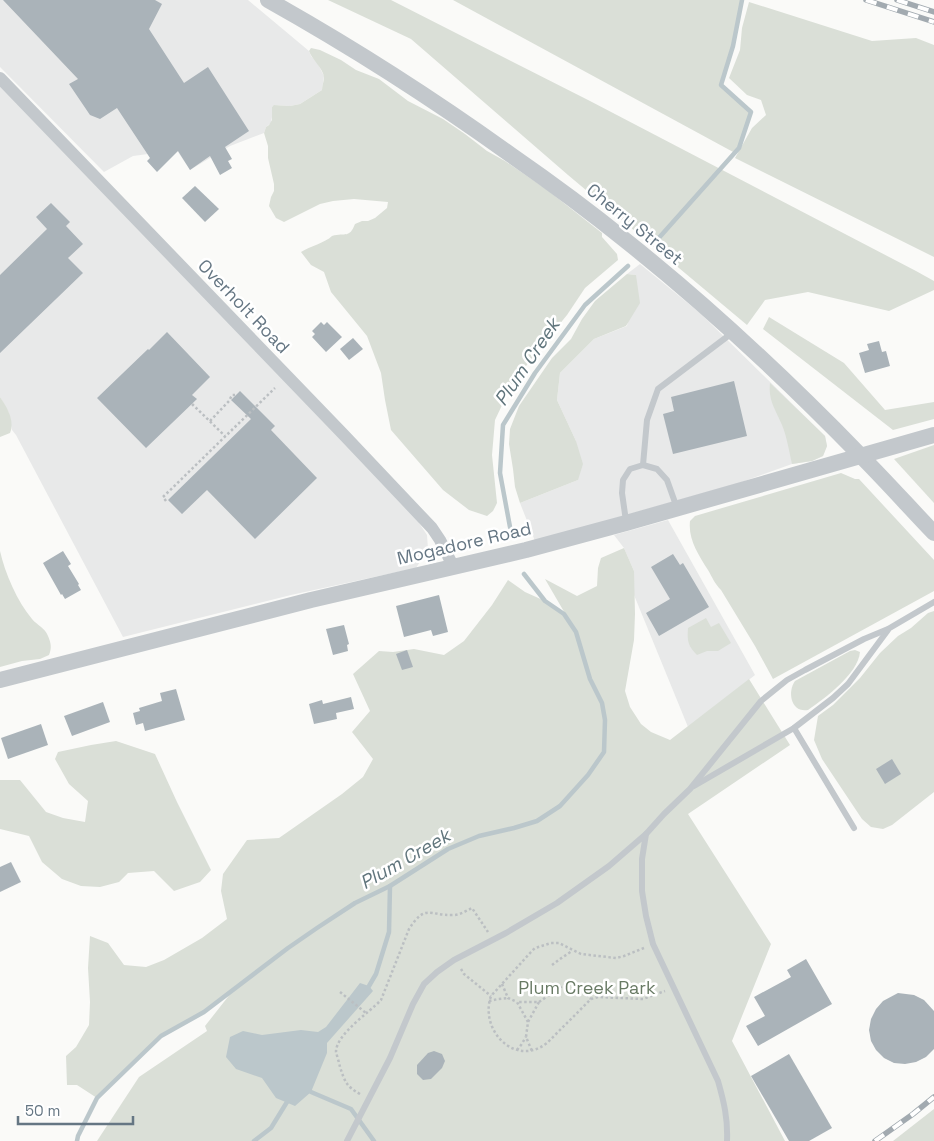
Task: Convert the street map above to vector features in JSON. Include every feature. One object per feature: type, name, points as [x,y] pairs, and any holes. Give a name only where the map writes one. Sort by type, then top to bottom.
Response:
[{"type":"street","name":"Cherry Street","points":[[268,0],[351,48],[416,89],[544,178],[625,240],[733,332],[804,399],[862,456],[934,533]]},
{"type":"street","name":"Overholt Road","points":[[0,78],[432,528],[444,546],[453,566]]},
{"type":"street","name":"Mogadore Road","points":[[0,680],[226,621],[526,550],[934,435]]},
{"type":"lane","points":[[643,465],[647,420],[658,389],[733,332]]},
{"type":"lane","points":[[626,522],[622,493],[623,480],[630,469],[643,465],[657,469],[667,480],[677,508]]},
{"type":"lane","points":[[347,1141],[390,1058],[413,1004],[424,984],[437,972],[454,960],[506,933],[557,903],[609,866],[646,834],[690,789],[761,700],[787,680],[864,639],[888,629],[934,602]]},
{"type":"lane","points":[[690,789],[794,728],[833,698],[848,684],[888,629]]},
{"type":"lane","points":[[794,728],[854,828]]},
{"type":"lane","points":[[646,834],[642,859],[642,891],[653,944],[718,1081],[726,1111],[728,1125],[727,1141]]},
{"type":"path","points":[[166,501],[163,497],[276,388]]},
{"type":"path","points":[[210,421],[232,395],[236,396]]},
{"type":"path","points":[[192,404],[226,436]]},
{"type":"path","points":[[369,1098],[352,1090],[345,1083],[336,1052],[338,1044],[355,1022],[374,1008],[381,1000],[409,928],[415,919],[427,912],[455,916],[472,908],[493,940]]},
{"type":"path","points":[[653,944],[616,958],[580,954],[559,944],[550,943],[536,948],[491,996],[488,1012],[493,1030],[507,1046],[516,1050],[532,1051],[540,1049],[547,1044],[591,999],[598,997],[643,999],[673,988]]},
{"type":"path","points":[[552,965],[572,951]]},
{"type":"path","points":[[454,960],[464,974],[491,996]]},
{"type":"path","points":[[516,1050],[526,1037],[528,1022],[539,1002],[571,980],[591,999]]},
{"type":"path","points":[[502,984],[508,998]]},
{"type":"path","points":[[340,992],[366,1013]]},
{"type":"path","points":[[489,1001],[508,998],[517,1002],[539,1002]]},
{"type":"path","points":[[517,1002],[528,1022]]},
{"type":"path","points":[[526,1037],[532,1051]]},
{"type":"shaded area","points":[[0,0],[248,0],[309,51],[324,76],[322,90],[300,104],[290,106],[275,105],[272,107],[271,123],[266,127],[264,133],[230,146],[190,170],[170,140],[148,154],[133,156],[104,172],[0,67]]},
{"type":"shaded area","points":[[0,85],[400,494],[427,535],[428,549],[416,568],[291,595],[123,637],[12,430],[8,411],[0,397]]},
{"type":"shaded area","points":[[640,264],[700,313],[825,436],[827,446],[823,456],[812,461],[792,464],[739,483],[535,541],[520,503],[578,480],[576,441],[557,400],[560,373],[594,339],[627,326],[636,275],[627,274]]},
{"type":"shaded area","points":[[668,520],[755,675],[688,727],[634,595],[634,571],[624,548],[614,535]]},
{"type":"shaded area","points":[[360,983],[369,986],[373,991],[327,1043],[327,1053],[311,1092],[295,1106],[276,1098],[262,1078],[236,1069],[226,1057],[230,1037],[243,1031],[262,1035],[301,1030],[318,1032],[326,1027]]},
{"type":"green space","points":[[328,0],[391,0],[590,101],[916,271],[934,281],[934,290],[889,311],[808,292],[765,300],[747,325],[568,175],[411,39]]},
{"type":"green space","points":[[453,0],[742,0],[733,46],[721,84],[751,112],[739,148],[735,153]]},
{"type":"green space","points":[[749,2],[872,41],[916,38],[934,45],[934,257],[735,158],[752,128],[766,115],[761,100],[747,95],[729,78],[740,50],[742,28]]},
{"type":"green space","points":[[311,48],[320,50],[356,70],[379,79],[408,101],[443,119],[487,151],[546,189],[602,233],[602,237],[617,254],[618,260],[585,288],[567,315],[511,386],[495,420],[492,455],[497,503],[493,511],[487,516],[469,510],[443,490],[391,430],[381,373],[367,336],[331,292],[324,272],[311,265],[301,252],[332,236],[351,232],[355,224],[375,218],[387,208],[388,202],[354,199],[333,201],[320,204],[284,222],[276,218],[269,206],[274,191],[274,184],[264,133],[272,120],[272,107],[274,105],[290,106],[300,104],[322,90],[323,74],[310,54]]},
{"type":"green space","points":[[627,274],[636,275],[640,303],[626,326],[594,339],[560,373],[557,400],[576,441],[583,464],[578,480],[520,503],[515,487],[509,444],[510,429],[519,406],[552,358],[571,339],[595,301]]},
{"type":"green space","points":[[769,317],[844,363],[885,410],[934,402],[934,419],[893,430],[763,329]]},
{"type":"green space","points":[[770,383],[825,436],[827,446],[823,456],[812,461],[792,464],[787,439],[771,400]]},
{"type":"green space","points":[[0,397],[8,410],[12,424],[10,433],[0,437]]},
{"type":"green space","points":[[934,445],[934,503],[894,459]]},
{"type":"green space","points":[[841,473],[859,479],[934,560],[934,591],[773,679],[697,552],[692,540],[690,521],[695,516]]},
{"type":"green space","name":"Plum Creek Park","points":[[624,548],[634,571],[635,614],[634,640],[625,691],[630,707],[641,724],[651,732],[670,740],[749,679],[790,745],[688,814],[771,944],[732,1041],[785,1141],[97,1141],[139,1077],[207,1031],[205,1026],[231,993],[204,1012],[161,1036],[97,1098],[77,1085],[67,1085],[66,1056],[76,1047],[89,1025],[88,968],[90,936],[108,943],[124,965],[146,967],[164,960],[202,938],[227,919],[221,891],[223,874],[247,840],[279,838],[363,777],[373,759],[352,732],[370,711],[353,674],[379,651],[393,652],[414,649],[444,655],[464,641],[492,605],[508,580],[525,592],[545,601],[564,614],[570,622],[545,579],[577,596],[597,586],[598,568],[601,558]]},
{"type":"green space","points":[[0,551],[8,577],[17,595],[32,619],[47,633],[51,648],[49,655],[40,659],[22,661],[0,667]]},
{"type":"green space","points":[[934,611],[934,792],[892,825],[883,829],[871,827],[862,819],[822,759],[814,740],[818,716],[833,705],[860,678],[880,653],[898,636],[911,628],[928,613]]},
{"type":"green space","points":[[706,618],[711,627],[719,623],[731,643],[718,651],[707,651],[697,655],[689,643],[688,628]]},
{"type":"green space","points":[[850,651],[860,652],[858,660],[840,685],[808,710],[802,710],[794,705],[791,691],[795,681]]},
{"type":"green space","points":[[116,741],[155,754],[211,870],[200,882],[174,891],[154,871],[128,873],[119,882],[100,887],[81,886],[62,879],[42,862],[29,836],[0,829],[0,780],[20,780],[46,812],[63,818],[85,822],[88,801],[69,784],[55,759],[58,752]]},
{"type":"green space","points":[[934,1109],[934,1141],[893,1141]]},
{"type":"building","points":[[3,0],[155,0],[162,4],[149,29],[184,83],[208,67],[249,131],[225,147],[232,159],[228,161],[232,168],[220,175],[210,156],[190,170],[178,151],[157,172],[147,161],[150,158],[117,108],[100,119],[90,115],[69,84],[78,79]]},
{"type":"building","points":[[195,186],[219,209],[205,222],[182,198]]},
{"type":"building","points":[[51,203],[70,222],[66,226],[83,244],[68,258],[83,273],[0,353],[0,275],[47,229],[36,217]]},
{"type":"building","points":[[321,322],[324,325],[327,322],[342,337],[326,352],[312,337],[315,334],[312,331]]},
{"type":"building","points":[[167,332],[210,377],[192,395],[197,399],[146,448],[97,398]]},
{"type":"building","points":[[353,338],[363,349],[349,360],[340,349]]},
{"type":"building","points":[[879,341],[882,352],[886,351],[890,366],[865,373],[859,353],[869,350],[867,344]]},
{"type":"building","points":[[734,381],[747,436],[673,454],[663,414],[674,411],[671,397]]},
{"type":"building","points":[[240,391],[275,426],[271,430],[317,478],[255,539],[207,490],[182,514],[168,500],[251,419],[231,400]]},
{"type":"building","points":[[63,551],[71,564],[68,566],[81,590],[65,599],[43,563]]},
{"type":"building","points":[[673,554],[680,565],[683,563],[709,607],[659,636],[646,613],[670,599],[651,567]]},
{"type":"building","points":[[439,595],[448,632],[433,636],[431,630],[404,637],[396,606]]},
{"type":"building","points":[[344,625],[349,644],[347,645],[348,651],[333,655],[326,629]]},
{"type":"building","points":[[407,650],[413,667],[402,670],[396,654]]},
{"type":"building","points":[[176,689],[185,720],[145,731],[143,723],[136,725],[133,713],[140,711],[139,708],[162,701],[160,693]]},
{"type":"building","points":[[351,697],[354,709],[336,713],[337,719],[314,724],[309,704],[322,700],[323,704]]},
{"type":"building","points":[[103,702],[110,722],[72,736],[64,716]]},
{"type":"building","points":[[41,724],[48,745],[8,759],[1,738]]},
{"type":"building","points":[[892,759],[901,774],[885,784],[876,769]]},
{"type":"building","points":[[11,862],[21,882],[0,892],[0,867]]},
{"type":"building","points":[[806,959],[832,1004],[758,1046],[746,1026],[765,1016],[754,997],[791,977],[787,970]]},
{"type":"building","points":[[898,993],[914,995],[924,1000],[934,1011],[934,1049],[926,1057],[916,1062],[905,1064],[894,1063],[884,1058],[871,1041],[869,1030],[871,1019],[876,1009],[883,1001]]},
{"type":"building","points":[[434,1051],[442,1054],[445,1061],[442,1068],[431,1079],[423,1080],[417,1074],[417,1065],[428,1053]]},
{"type":"building","points":[[789,1054],[832,1128],[809,1141],[789,1141],[751,1076]]},
{"type":"waterway","name":"Plum Creek","points":[[657,240],[739,148],[751,112],[721,85],[733,46],[742,0]]},
{"type":"waterway","name":"Plum Creek","points":[[510,527],[500,473],[503,425],[535,373],[585,305],[628,266]]},
{"type":"waterway","name":"Plum Creek","points":[[77,1141],[97,1098],[161,1036],[204,1012],[288,948],[355,903],[390,886],[448,849],[479,836],[537,821],[560,806],[588,775],[604,752],[605,720],[602,703],[590,679],[576,632],[564,614],[545,601],[524,574]]},
{"type":"waterway","points":[[369,986],[376,974],[389,932],[390,886]]},
{"type":"waterway","points":[[311,1092],[351,1109],[374,1141]]},
{"type":"waterway","points":[[254,1141],[271,1128],[287,1102]]},
{"type":"railway","points":[[866,0],[934,22]]},
{"type":"railway","points":[[897,0],[934,12]]},
{"type":"railway","points":[[875,1141],[934,1097]]}]
